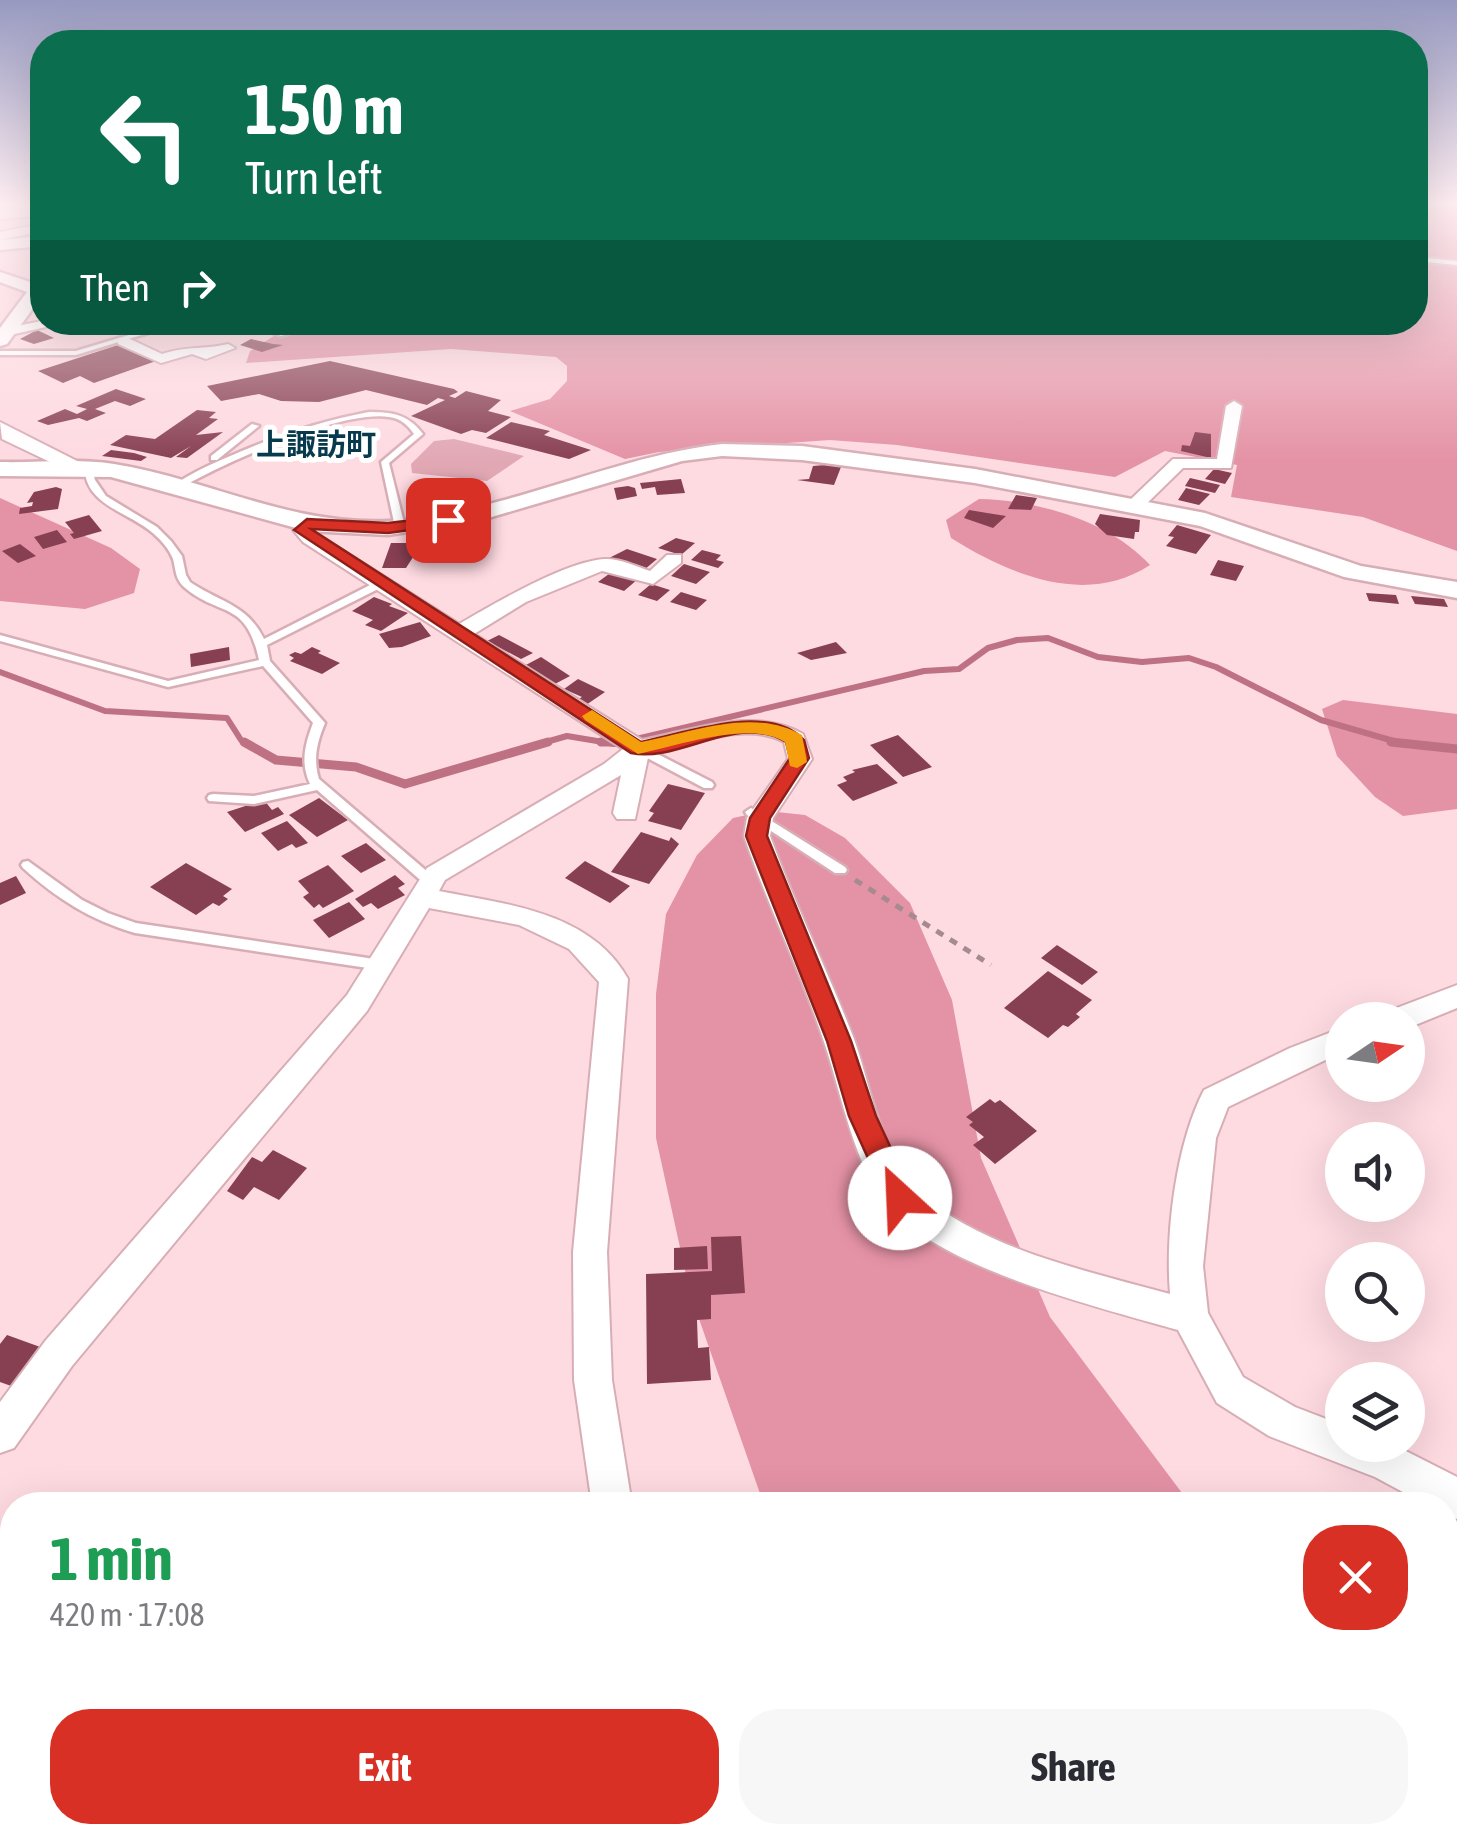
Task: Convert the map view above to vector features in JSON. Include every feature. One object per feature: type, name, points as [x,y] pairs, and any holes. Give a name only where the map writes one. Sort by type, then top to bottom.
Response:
[{"type":"street","points":[[4,331],[30,299]]},
{"type":"street","points":[[4,331],[30,327]]},
{"type":"street","points":[[124,341],[161,359],[193,350],[206,355],[228,348]]},
{"type":"street","points":[[1134,506],[1179,463],[1225,464],[1234,406]]},
{"type":"street","points":[[0,427],[82,468]]},
{"type":"street","points":[[0,469],[82,468],[174,485],[307,524],[357,528],[400,527],[470,516],[651,462],[722,450],[783,451],[891,462],[1134,506],[1247,532],[1390,582],[1457,590]]},
{"type":"street","points":[[307,524],[302,530],[310,538],[630,742],[751,726],[776,728],[795,740],[800,758],[755,815],[757,836],[839,1041],[862,1116],[900,1198],[947,1233],[1073,1281],[1190,1316]]},
{"type":"street","points":[[653,578],[674,559]]},
{"type":"street","points":[[458,634],[519,598],[597,566],[607,564],[679,586]]},
{"type":"street","points":[[626,813],[630,742]]},
{"type":"street","points":[[6,1415],[357,1004],[436,874],[614,769],[630,742]]},
{"type":"street","points":[[427,890],[525,916],[579,942],[614,979],[590,1252],[593,1380],[610,1492]]},
{"type":"street","points":[[1425,1009],[1457,996]]},
{"type":"street","points":[[1325,1047],[1215,1100],[1200,1138],[1194,1171],[1185,1266],[1190,1316],[1230,1390],[1283,1422],[1387,1462],[1444,1492]]},
{"type":"lane","points":[[0,353],[57,356],[142,335]]},
{"type":"lane","points":[[174,485],[214,464],[310,430],[385,413],[410,422],[419,434],[385,462],[400,527]]},
{"type":"lane","points":[[174,485],[255,426]]},
{"type":"lane","points":[[82,468],[96,492],[109,504],[155,530],[175,553],[178,573],[187,585],[244,614],[265,662],[320,723],[309,752],[310,770],[319,786],[427,890]]},
{"type":"lane","points":[[260,644],[380,584]]},
{"type":"lane","points":[[0,638],[168,684],[265,662]]},
{"type":"lane","points":[[630,742],[708,785]]},
{"type":"lane","points":[[213,798],[254,800],[319,786]]},
{"type":"lane","points":[[755,815],[840,870]]},
{"type":"lane","points":[[28,865],[64,899],[98,917],[136,928],[381,965]]},
{"type":"path","points":[[840,870],[991,965]]},
{"type":"shaded area","points":[[1428,291],[1457,291],[1457,551],[1363,517],[1231,497],[1237,465],[1165,451],[1115,477],[897,445],[830,440],[659,452],[625,459],[510,411],[550,399],[567,381],[567,366],[556,357],[451,349],[246,363],[250,351],[275,335],[1428,335]]},
{"type":"shaded area","points":[[454,439],[524,456],[487,481],[412,473],[411,464],[434,441]]},
{"type":"shaded area","points":[[0,498],[111,548],[140,569],[134,593],[85,609],[0,601]]},
{"type":"shaded area","points":[[979,499],[1025,504],[1071,516],[1115,536],[1150,565],[1100,584],[1074,585],[1023,574],[951,538],[946,520]]},
{"type":"shaded area","points":[[1343,700],[1457,714],[1457,809],[1403,816],[1375,797],[1337,756],[1322,709]]},
{"type":"shaded area","points":[[767,811],[805,815],[845,838],[910,903],[952,1000],[981,1158],[1050,1317],[1181,1492],[759,1492],[690,1293],[656,1138],[656,994],[666,914],[697,855],[733,818]]},
{"type":"building","points":[[30,334],[54,338],[34,344],[20,339]]},
{"type":"building","points":[[251,339],[283,345],[262,352],[240,345]]},
{"type":"building","points":[[118,345],[156,361],[94,383],[80,376],[63,383],[38,371]]},
{"type":"building","points":[[330,361],[454,389],[458,392],[449,396],[455,398],[466,391],[501,400],[488,411],[511,417],[486,433],[472,430],[461,434],[411,416],[445,400],[438,398],[427,405],[366,390],[319,402],[281,401],[259,394],[221,401],[207,386]]},
{"type":"building","points":[[116,389],[146,399],[130,406],[115,401],[95,409],[106,413],[87,421],[79,418],[48,425],[37,421],[65,409],[77,414],[87,409],[76,406]]},
{"type":"building","points":[[197,410],[216,412],[209,418],[218,419],[196,435],[223,432],[187,458],[176,457],[191,446],[171,458],[110,445],[126,435],[155,439]]},
{"type":"building","points":[[511,422],[550,431],[544,435],[591,450],[569,459],[486,438]]},
{"type":"building","points":[[1195,432],[1211,434],[1211,458],[1181,451],[1182,445],[1190,446]]},
{"type":"building","points":[[111,450],[147,457],[141,461],[102,456]]},
{"type":"building","points":[[813,466],[841,467],[834,485],[797,480],[809,479]]},
{"type":"building","points":[[1214,469],[1232,473],[1225,484],[1205,479]]},
{"type":"building","points":[[1190,478],[1220,485],[1215,493],[1185,486]]},
{"type":"building","points":[[681,479],[685,493],[657,495],[655,487],[642,489],[640,483]]},
{"type":"building","points":[[614,488],[635,488],[637,496],[617,500]]},
{"type":"building","points":[[1186,488],[1210,494],[1199,505],[1178,500]]},
{"type":"building","points":[[62,489],[58,509],[19,514],[20,508],[32,506],[33,502],[27,503],[34,492]]},
{"type":"building","points":[[1016,495],[1037,498],[1031,510],[1008,509]]},
{"type":"building","points":[[969,510],[1006,516],[993,528],[964,518]]},
{"type":"building","points":[[1100,514],[1140,520],[1139,532],[1135,532],[1134,539],[1107,535],[1095,524]]},
{"type":"building","points":[[89,515],[102,531],[74,539],[65,522]]},
{"type":"building","points":[[1177,525],[1211,535],[1196,554],[1166,546]]},
{"type":"building","points":[[57,530],[67,542],[43,549],[34,537]]},
{"type":"building","points":[[676,538],[695,543],[681,555],[658,548]]},
{"type":"building","points":[[391,543],[415,543],[411,551],[417,551],[406,568],[382,568]]},
{"type":"building","points":[[20,544],[36,556],[18,563],[2,551]]},
{"type":"building","points":[[434,546],[456,547],[451,561],[428,560]]},
{"type":"building","points":[[627,549],[657,559],[644,570],[607,559]]},
{"type":"building","points":[[702,550],[721,555],[716,560],[724,562],[718,568],[691,560]]},
{"type":"building","points":[[1218,560],[1244,566],[1236,581],[1210,575]]},
{"type":"building","points":[[684,564],[710,572],[696,584],[671,576]]},
{"type":"building","points":[[613,571],[638,579],[624,591],[598,582]]},
{"type":"building","points":[[651,584],[670,590],[657,601],[638,595]]},
{"type":"building","points":[[681,592],[707,600],[696,610],[670,602]]},
{"type":"building","points":[[1366,593],[1396,595],[1399,604],[1369,601]]},
{"type":"building","points":[[1411,596],[1444,599],[1448,607],[1415,604]]},
{"type":"building","points":[[374,597],[408,613],[381,631],[365,625],[373,620],[352,611]]},
{"type":"building","points":[[420,622],[431,636],[402,647],[389,648],[379,634]]},
{"type":"building","points":[[499,635],[533,653],[521,659],[487,641]]},
{"type":"building","points":[[836,642],[847,653],[811,660],[797,653]]},
{"type":"building","points":[[229,647],[230,660],[191,667],[190,654]]},
{"type":"building","points":[[312,647],[340,663],[322,674],[290,661],[294,658],[289,655]]},
{"type":"building","points":[[541,657],[570,676],[553,685],[524,666]]},
{"type":"building","points":[[578,679],[605,692],[586,705],[577,700],[582,697],[564,689]]},
{"type":"building","points":[[898,735],[932,767],[903,777],[870,745]]},
{"type":"building","points":[[877,764],[898,783],[853,801],[837,785],[847,781],[843,777],[855,772],[852,770]]},
{"type":"building","points":[[668,784],[705,793],[681,830],[648,821],[654,813],[649,811]]},
{"type":"building","points":[[319,798],[348,820],[317,837],[289,815]]},
{"type":"building","points":[[264,800],[272,810],[278,807],[284,814],[245,832],[227,812]]},
{"type":"building","points":[[287,821],[308,843],[296,848],[292,844],[278,851],[261,833]]},
{"type":"building","points":[[641,832],[669,841],[671,837],[679,844],[649,884],[611,872]]},
{"type":"building","points":[[366,843],[386,860],[361,873],[341,856]]},
{"type":"building","points":[[585,861],[630,886],[610,903],[565,878]]},
{"type":"building","points":[[186,863],[232,889],[223,896],[228,899],[219,906],[213,903],[196,915],[150,887]]},
{"type":"building","points":[[328,865],[354,891],[323,908],[319,904],[314,908],[303,897],[309,893],[298,881]]},
{"type":"building","points":[[395,875],[405,884],[398,888],[405,895],[378,909],[371,903],[363,907],[355,899]]},
{"type":"building","points":[[16,876],[26,893],[0,905],[0,883]]},
{"type":"building","points":[[349,902],[365,919],[329,938],[313,920]]},
{"type":"building","points":[[1057,945],[1098,972],[1082,985],[1041,958]]},
{"type":"building","points":[[1048,971],[1092,1000],[1076,1014],[1080,1017],[1048,1038],[1004,1008]]},
{"type":"building","points":[[990,1099],[995,1103],[1000,1100],[1037,1131],[995,1164],[973,1145],[984,1137],[969,1125],[973,1122],[966,1117]]},
{"type":"building","points":[[273,1150],[307,1168],[279,1200],[254,1187],[243,1200],[227,1191],[252,1157],[262,1162]]},
{"type":"building","points":[[741,1236],[745,1293],[711,1295],[711,1319],[697,1320],[698,1348],[709,1347],[711,1380],[647,1384],[646,1274],[712,1271],[711,1237]]},
{"type":"building","points":[[707,1246],[708,1269],[674,1270],[674,1248]]},
{"type":"building","points":[[7,1335],[43,1348],[14,1387],[0,1382],[0,1344]]},
{"type":"waterway","points":[[623,742],[924,671],[959,669],[988,648],[1017,640],[1048,638],[1098,657],[1142,662],[1189,658],[1216,667],[1321,720],[1401,743]]},
{"type":"waterway","points":[[0,672],[105,711],[227,718],[248,744]]},
{"type":"waterway","points":[[539,744],[567,736],[603,742]]},
{"type":"waterway","points":[[244,742],[276,760],[356,767],[405,784],[548,742]]},
{"type":"waterway","points":[[603,742],[623,742]]},
{"type":"waterway","points":[[603,742],[623,742]]},
{"type":"waterway","points":[[1391,742],[1401,743]]},
{"type":"waterway","points":[[1401,743],[1457,749]]},
{"type":"slow traffic","points":[[592,716],[638,748],[751,726],[776,728],[795,740],[800,758],[797,762]]},
{"type":"district","name":"上諏訪町","points":[[316,444]]},
{"type":"route","points":[[448,520],[388,528],[307,524],[302,530],[413,606],[638,748],[751,726],[776,728],[795,740],[800,758],[760,818],[757,836],[839,1041],[862,1116],[900,1198]]}]
